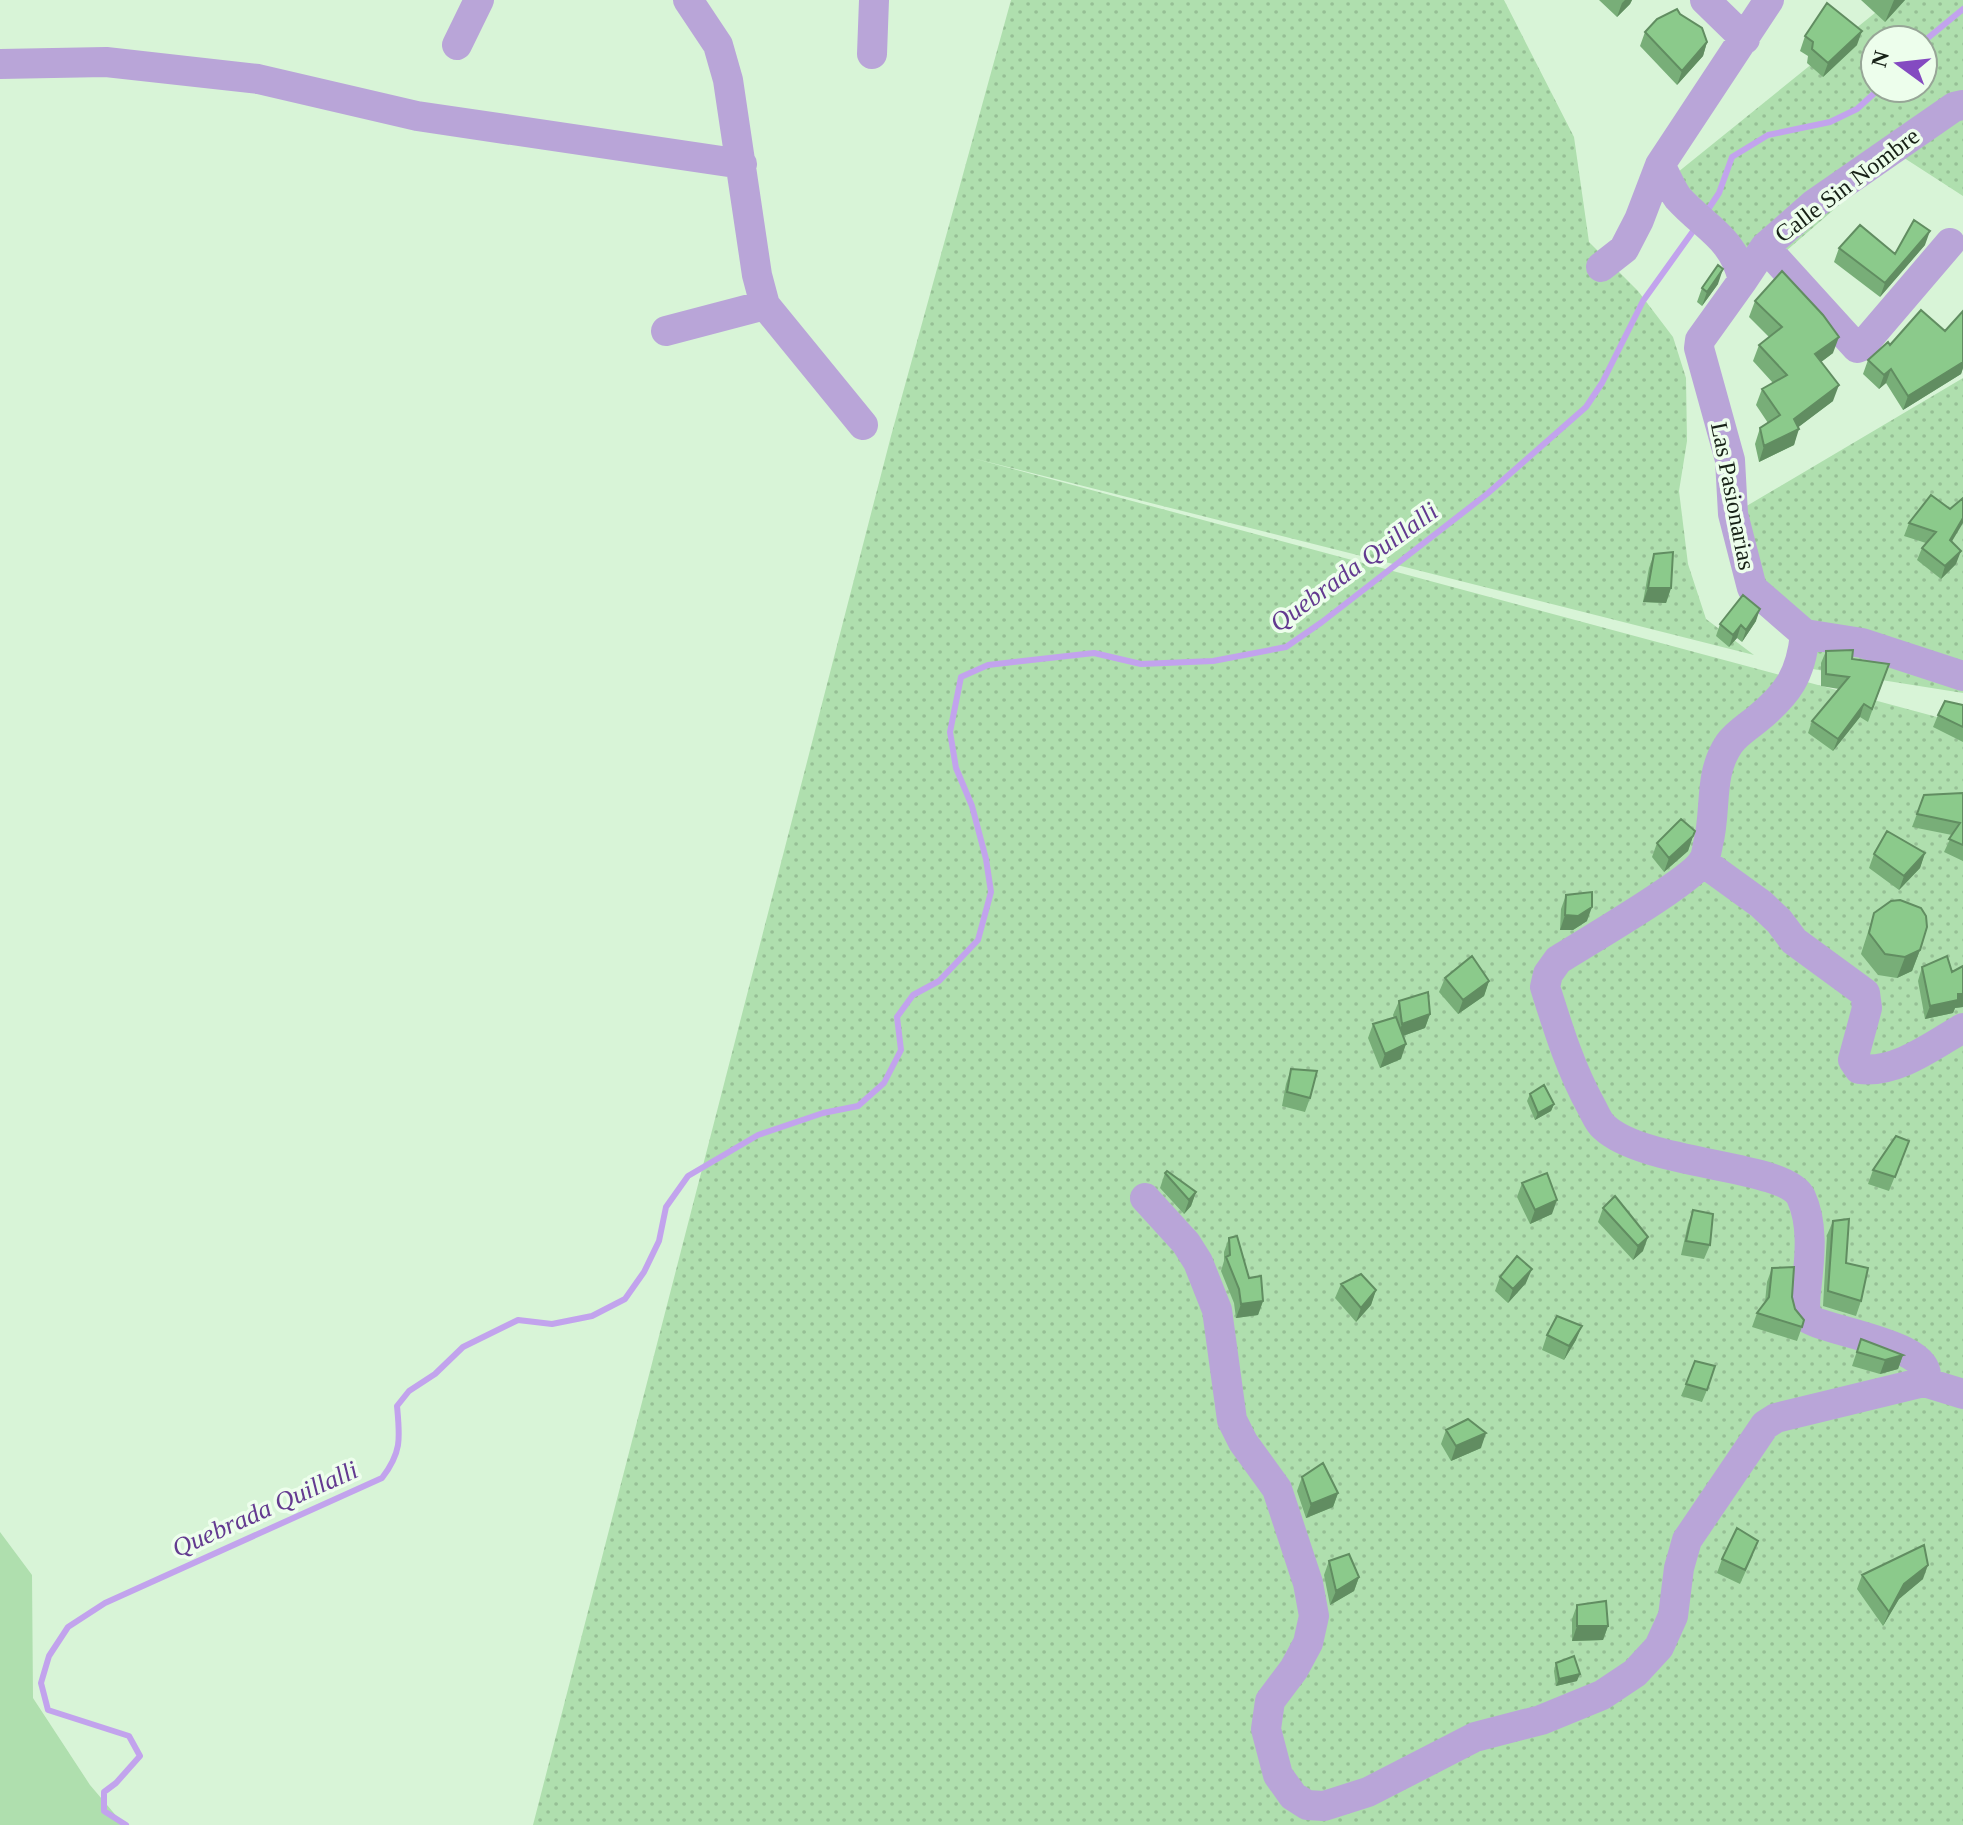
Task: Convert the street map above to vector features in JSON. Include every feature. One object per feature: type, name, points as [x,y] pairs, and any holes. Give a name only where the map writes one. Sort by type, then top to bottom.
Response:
[{"type":"street","points":[[457,45],[479,0]]},
{"type":"street","points":[[688,0],[718,45],[728,80],[757,275],[765,305],[863,425]]},
{"type":"street","points":[[872,54],[874,0]]},
{"type":"street","points":[[1705,0],[1745,39]]},
{"type":"street","points":[[1601,267],[1624,249],[1660,165],[1769,0]]},
{"type":"street","points":[[0,64],[106,62],[258,79],[417,116],[742,164]]},
{"type":"street","name":"Calle Sin Nombre","points":[[1743,280],[1765,247],[1814,204],[1954,107],[1963,105]]},
{"type":"street","points":[[1660,165],[1677,196],[1723,238],[1738,260],[1743,280]]},
{"type":"street","points":[[1765,247],[1857,348],[1862,346],[1950,243]]},
{"type":"street","name":"Las Pasionarias","points":[[1743,280],[1700,340],[1699,348],[1730,460],[1733,514],[1752,588],[1805,634]]},
{"type":"street","points":[[666,331],[765,305]]},
{"type":"street","points":[[1924,1382],[1928,1374],[1926,1367],[1896,1347],[1807,1318],[1804,1310],[1809,1222],[1801,1196],[1795,1189],[1766,1175],[1648,1151],[1624,1142],[1602,1125],[1573,1074],[1545,987],[1548,974],[1558,960],[1677,884],[1703,862],[1713,825],[1712,791],[1719,761],[1731,741],[1772,707],[1795,680],[1803,658],[1805,634],[1862,643],[1963,676]]},
{"type":"street","points":[[1703,862],[1761,904],[1794,941],[1865,993],[1867,1008],[1853,1060],[1859,1069],[1874,1071],[1911,1058],[1963,1028]]},
{"type":"street","points":[[1145,1198],[1186,1243],[1198,1262],[1217,1310],[1232,1420],[1243,1442],[1277,1489],[1308,1583],[1314,1616],[1308,1643],[1294,1669],[1270,1701],[1266,1729],[1278,1775],[1293,1796],[1307,1805],[1324,1806],[1368,1792],[1475,1737],[1541,1720],[1602,1695],[1635,1673],[1659,1647],[1673,1616],[1679,1568],[1687,1540],[1765,1425],[1776,1418],[1924,1382],[1963,1394]]},
{"type":"green space","points":[[1011,0],[1504,0],[1574,137],[1589,242],[1638,291],[1673,337],[1686,378],[1687,441],[1679,491],[1688,564],[1706,619],[1754,655],[972,458],[1963,724],[1963,1825],[533,1825],[891,436]]},
{"type":"green space","points":[[1891,0],[1963,0],[1963,196],[1898,154],[1771,264],[1657,189],[1859,26],[1859,104],[1939,104],[1939,24],[1861,24]]},
{"type":"green space","points":[[1963,378],[1963,693],[1806,668],[1733,514]]},
{"type":"green space","points":[[0,1532],[32,1575],[33,1698],[90,1785],[124,1825],[0,1825]]},
{"type":"building","points":[[1827,3],[1859,29],[1859,34],[1828,63],[1812,49],[1813,42],[1805,36]]},
{"type":"building","points":[[1677,9],[1702,28],[1707,42],[1682,71],[1645,32],[1657,19]]},
{"type":"building","points":[[1914,220],[1930,231],[1885,283],[1839,248],[1860,225],[1895,254]]},
{"type":"building","points":[[1718,265],[1723,269],[1707,292],[1702,288]]},
{"type":"building","points":[[1782,271],[1839,337],[1815,354],[1839,385],[1794,419],[1799,429],[1764,446],[1760,428],[1780,415],[1762,389],[1787,375],[1759,345],[1782,327],[1755,301]]},
{"type":"building","points":[[1921,310],[1945,331],[1963,311],[1963,362],[1908,396],[1891,369],[1884,375],[1868,360],[1888,342],[1890,345]]},
{"type":"building","points":[[1931,495],[1950,509],[1963,498],[1963,518],[1950,540],[1961,551],[1945,566],[1922,548],[1936,532],[1909,523]]},
{"type":"building","points":[[1673,552],[1671,588],[1648,588],[1654,554]]},
{"type":"building","points":[[1743,595],[1760,609],[1746,630],[1741,625],[1733,635],[1720,624]]},
{"type":"building","points":[[1853,650],[1852,659],[1889,664],[1872,709],[1864,704],[1838,739],[1812,721],[1849,677],[1826,674],[1826,651]]},
{"type":"building","points":[[1945,701],[1963,705],[1963,727],[1938,715]]},
{"type":"building","points":[[1963,793],[1963,845],[1949,839],[1960,823],[1917,814],[1924,795]]},
{"type":"building","points":[[1681,819],[1695,831],[1669,858],[1657,843]]},
{"type":"building","points":[[1887,831],[1925,853],[1904,876],[1874,854]]},
{"type":"building","points":[[1592,892],[1592,907],[1578,916],[1565,915],[1566,895]]},
{"type":"building","points":[[1900,900],[1921,908],[1927,927],[1920,950],[1905,957],[1885,954],[1869,933],[1874,913],[1891,901]]},
{"type":"building","points":[[1472,956],[1489,981],[1463,1000],[1445,978]]},
{"type":"building","points":[[1947,956],[1952,972],[1963,966],[1963,994],[1958,994],[1958,1000],[1930,1006],[1922,967]]},
{"type":"building","points":[[1428,992],[1430,1014],[1402,1024],[1399,1001]]},
{"type":"building","points":[[1396,1017],[1406,1044],[1385,1054],[1373,1024]]},
{"type":"building","points":[[1291,1069],[1317,1071],[1310,1098],[1287,1092]]},
{"type":"building","points":[[1544,1085],[1554,1104],[1538,1113],[1530,1094]]},
{"type":"building","points":[[1896,1136],[1909,1141],[1895,1177],[1873,1170]]},
{"type":"building","points":[[1167,1171],[1196,1192],[1189,1200],[1165,1173]]},
{"type":"building","points":[[1547,1173],[1557,1200],[1535,1210],[1522,1183]]},
{"type":"building","points":[[1615,1196],[1648,1237],[1638,1246],[1603,1208]]},
{"type":"building","points":[[1693,1210],[1713,1214],[1710,1245],[1686,1241]]},
{"type":"building","points":[[1849,1219],[1846,1263],[1868,1268],[1861,1301],[1828,1291],[1833,1221]]},
{"type":"building","points":[[1237,1236],[1249,1278],[1261,1276],[1263,1301],[1241,1304],[1239,1289],[1226,1257],[1230,1255],[1229,1238]]},
{"type":"building","points":[[1517,1256],[1532,1269],[1513,1289],[1500,1277]]},
{"type":"building","points":[[1794,1267],[1792,1297],[1795,1309],[1804,1320],[1802,1327],[1757,1313],[1769,1297],[1772,1268]]},
{"type":"building","points":[[1361,1274],[1376,1290],[1361,1308],[1341,1284]]},
{"type":"building","points":[[1557,1316],[1582,1326],[1569,1346],[1547,1335]]},
{"type":"building","points":[[1861,1339],[1903,1355],[1885,1360],[1857,1352]]},
{"type":"building","points":[[1695,1361],[1715,1366],[1707,1390],[1686,1384]]},
{"type":"building","points":[[1468,1419],[1486,1433],[1456,1446],[1446,1430]]},
{"type":"building","points":[[1323,1463],[1338,1493],[1311,1504],[1302,1477]]},
{"type":"building","points":[[1737,1528],[1758,1541],[1745,1570],[1722,1559]]},
{"type":"building","points":[[1924,1545],[1928,1565],[1904,1584],[1889,1612],[1862,1575]]},
{"type":"building","points":[[1349,1554],[1359,1577],[1336,1591],[1329,1561]]},
{"type":"building","points":[[1606,1601],[1608,1626],[1577,1626],[1577,1605]]},
{"type":"building","points":[[1574,1656],[1580,1674],[1559,1679],[1556,1663]]},
{"type":"waterway","name":"Quebrada Quillalli","points":[[1939,29],[1963,9]]},
{"type":"waterway","name":"Quebrada Quillalli","points":[[1707,211],[1719,193],[1732,157],[1768,135],[1830,122],[1862,104]]},
{"type":"waterway","name":"Quebrada Quillalli","points":[[126,1825],[104,1811],[104,1792],[140,1756],[129,1736],[48,1710],[41,1683],[49,1656],[68,1627],[105,1603],[382,1478],[398,1444],[397,1406],[409,1391],[435,1374],[463,1347],[518,1320],[552,1324],[592,1316],[625,1299],[644,1272],[659,1241],[666,1207],[688,1176],[758,1135],[823,1113],[858,1106],[884,1083],[901,1050],[897,1017],[913,995],[939,981],[978,940],[991,892],[986,859],[972,806],[956,768],[950,732],[961,677],[988,665],[1094,653],[1141,664],[1213,661],[1286,647],[1487,494],[1586,407],[1602,383],[1643,301],[1696,227]]}]
